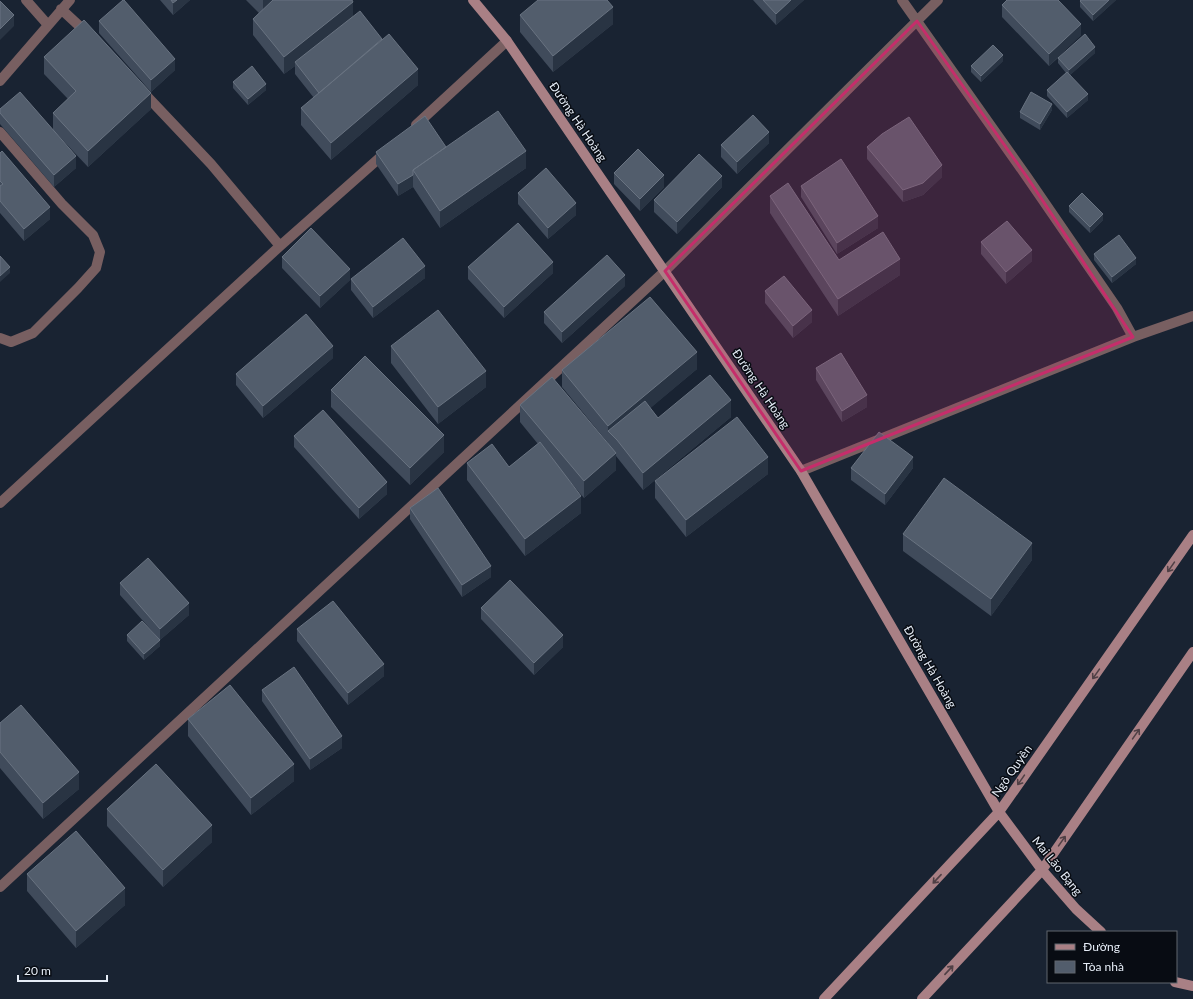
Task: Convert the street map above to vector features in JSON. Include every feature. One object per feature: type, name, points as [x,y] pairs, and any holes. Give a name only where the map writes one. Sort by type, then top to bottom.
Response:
[{"type":"street","points":[[26,0],[48,25]]},
{"type":"street","points":[[0,81],[70,0]]},
{"type":"street","name":"Đường Hà Hoàng","points":[[473,0],[507,41],[801,471],[999,812]]},
{"type":"street","points":[[902,0],[1117,308],[1133,337]]},
{"type":"street","points":[[0,887],[665,271],[938,0]]},
{"type":"street","points":[[61,9],[94,40]]},
{"type":"street","points":[[410,130],[507,41]]},
{"type":"street","points":[[137,85],[211,164],[280,246]]},
{"type":"street","points":[[0,132],[62,204],[93,236],[100,252],[96,268],[33,333],[11,342],[0,338]]},
{"type":"street","points":[[0,503],[280,246],[392,146]]},
{"type":"street","points":[[801,471],[1133,337],[1193,316]]},
{"type":"street","name":"Ngô Quyền","points":[[824,999],[999,812],[1193,536]]},
{"type":"street","points":[[922,999],[1042,870],[1193,652]]},
{"type":"street","name":"Mai Lão Bạng","points":[[999,812],[1042,870],[1076,909],[1100,931]]},
{"type":"street","points":[[1177,982],[1193,986]]},
{"type":"highlighted area","points":[[917,21],[1027,177],[1133,337],[801,471],[665,271]]},
{"type":"building","points":[[123,0],[175,59],[151,80],[99,21]]},
{"type":"building","points":[[273,0],[352,0],[353,2],[284,57],[253,19]]},
{"type":"building","points":[[538,0],[607,0],[613,7],[553,56],[520,15]]},
{"type":"building","points":[[763,0],[791,0],[776,14]]},
{"type":"building","points":[[1007,0],[1058,0],[1081,24],[1049,54],[1002,5]]},
{"type":"building","points":[[1109,0],[1093,15],[1080,1]]},
{"type":"building","points":[[0,1],[14,15],[0,29]]},
{"type":"building","points":[[360,11],[382,39],[319,93],[295,62]]},
{"type":"building","points":[[84,20],[151,93],[88,151],[53,113],[76,91],[44,57]]},
{"type":"building","points":[[389,34],[418,69],[331,143],[301,108]]},
{"type":"building","points":[[1085,34],[1095,47],[1069,70],[1058,58]]},
{"type":"building","points":[[993,45],[1003,55],[981,76],[971,66]]},
{"type":"building","points":[[252,66],[266,84],[248,99],[233,82]]},
{"type":"building","points":[[1067,72],[1088,94],[1067,112],[1047,90]]},
{"type":"building","points":[[20,92],[76,156],[54,175],[0,113],[0,109]]},
{"type":"building","points":[[1031,92],[1052,104],[1040,124],[1020,112]]},
{"type":"building","points":[[498,111],[526,151],[440,211],[413,170]]},
{"type":"building","points":[[753,115],[769,132],[737,162],[721,145]]},
{"type":"building","points":[[425,116],[446,147],[413,170],[413,175],[398,184],[376,152]]},
{"type":"building","points":[[909,117],[942,165],[923,183],[903,190],[867,147],[882,134]]},
{"type":"building","points":[[638,149],[664,175],[640,199],[614,173]]},
{"type":"building","points":[[2,151],[50,207],[24,229],[0,201],[0,186],[3,184],[0,181],[0,153]]},
{"type":"building","points":[[699,154],[722,176],[677,222],[654,200]]},
{"type":"building","points":[[841,159],[878,216],[837,243],[801,186]]},
{"type":"building","points":[[546,168],[576,203],[548,228],[518,193]]},
{"type":"building","points":[[788,183],[839,260],[883,232],[900,259],[838,299],[770,196]]},
{"type":"building","points":[[1082,193],[1103,214],[1090,227],[1069,206]]},
{"type":"building","points":[[1007,221],[1032,250],[1006,272],[981,242]]},
{"type":"building","points":[[518,223],[553,262],[504,307],[468,267]]},
{"type":"building","points":[[311,228],[350,269],[320,296],[282,257]]},
{"type":"building","points":[[1119,235],[1136,258],[1112,277],[1094,254]]},
{"type":"building","points":[[403,238],[425,266],[373,307],[351,279]]},
{"type":"building","points":[[607,255],[625,275],[562,332],[544,312]]},
{"type":"building","points":[[0,256],[10,267],[0,276]]},
{"type":"building","points":[[784,276],[812,310],[793,326],[765,291]]},
{"type":"building","points":[[650,297],[697,352],[608,426],[562,370]]},
{"type":"building","points":[[438,310],[486,371],[438,407],[391,346]]},
{"type":"building","points":[[306,314],[333,346],[263,406],[236,374]]},
{"type":"building","points":[[841,353],[867,395],[842,411],[816,368]]},
{"type":"building","points":[[365,356],[444,435],[410,468],[331,390]]},
{"type":"building","points":[[710,375],[731,400],[643,473],[608,431],[645,401],[658,418]]},
{"type":"building","points":[[552,377],[616,453],[584,481],[520,405]]},
{"type":"building","points":[[323,410],[387,482],[359,508],[294,436]]},
{"type":"building","points":[[737,417],[768,457],[686,520],[655,481]]},
{"type":"building","points":[[879,432],[913,457],[885,494],[851,468]]},
{"type":"building","points":[[540,442],[581,496],[525,539],[467,463],[492,444],[509,467]]},
{"type":"building","points":[[944,478],[1032,543],[991,599],[903,534]]},
{"type":"building","points":[[438,488],[491,566],[462,585],[410,508]]},
{"type":"building","points":[[148,558],[189,603],[160,629],[120,583]]},
{"type":"building","points":[[510,580],[563,635],[534,663],[481,608]]},
{"type":"building","points":[[333,601],[384,664],[348,693],[297,629]]},
{"type":"building","points":[[142,621],[160,640],[144,654],[127,635]]},
{"type":"building","points":[[294,667],[342,736],[310,759],[262,690]]},
{"type":"building","points":[[230,685],[294,764],[251,798],[188,719]]},
{"type":"building","points":[[21,705],[79,772],[43,803],[0,752],[0,723]]},
{"type":"building","points":[[156,764],[212,825],[163,870],[107,809]]},
{"type":"building","points":[[76,831],[125,888],[76,931],[27,874]]}]
